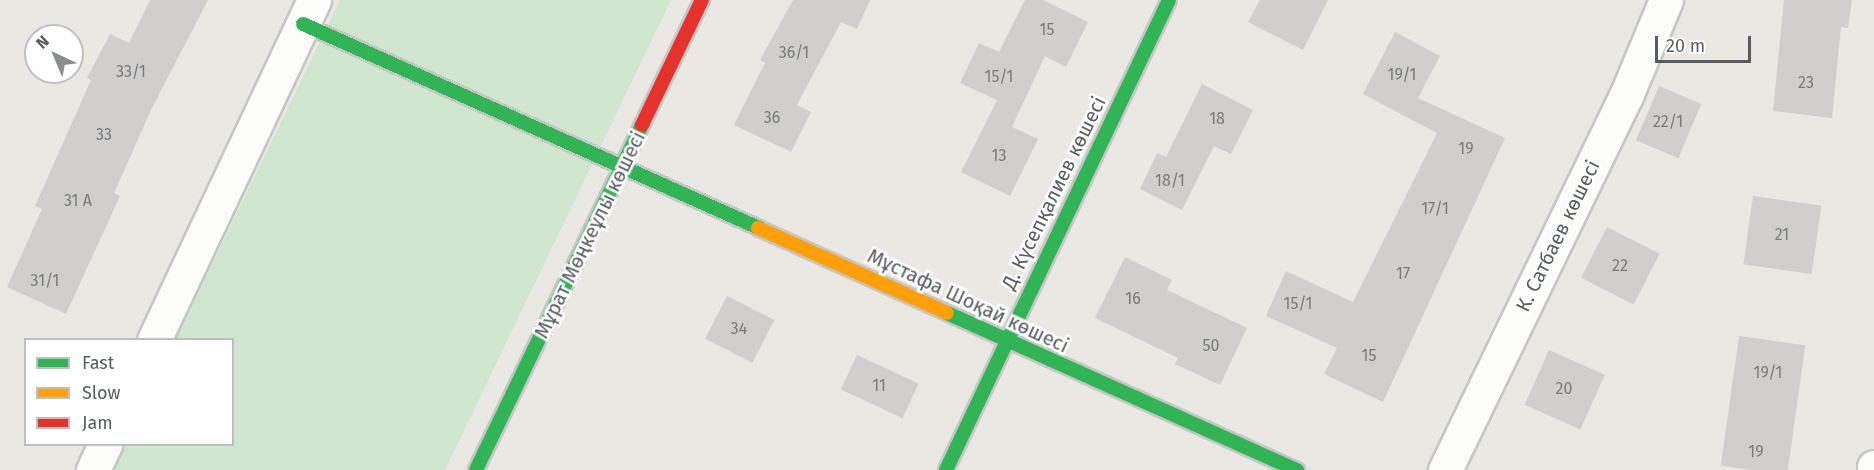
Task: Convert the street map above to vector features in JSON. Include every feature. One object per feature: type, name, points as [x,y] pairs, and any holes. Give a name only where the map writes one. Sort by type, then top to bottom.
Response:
[{"type":"street","name":"Мұрат Мөңкеұлы көшесі","points":[[476,470],[702,0]]},
{"type":"street","name":"Д. Күсепқалиев көшесі","points":[[946,470],[1004,340],[1169,0]]},
{"type":"street","name":"К. Сатбаев көшесі","points":[[1445,470],[1626,96],[1666,0]]},
{"type":"street","name":"Мұстафа Шоқай көшесі","points":[[308,12],[623,168],[1297,470]]},
{"type":"street","points":[[154,338],[308,12]]},
{"type":"street","points":[[93,470],[104,446]]},
{"type":"green space","points":[[340,0],[671,0],[445,470],[112,470],[124,446],[234,446],[234,338],[176,338]]},
{"type":"building","points":[[150,0],[208,0],[151,110],[114,193],[120,196],[66,314],[7,287],[42,209],[35,206],[91,80],[87,78],[110,34],[129,43]]},
{"type":"building","points":[[793,0],[870,0],[857,29],[841,22],[797,105],[811,112],[791,152],[734,125],[765,63],[760,60]]},
{"type":"building","points":[[1025,0],[1043,0],[1088,22],[1066,67],[1045,56],[1012,127],[1038,139],[1010,196],[961,172],[997,100],[960,83],[979,43],[999,52]]},
{"type":"building","points":[[1260,0],[1328,0],[1303,50],[1248,22]]},
{"type":"building","points":[[1784,0],[1852,0],[1848,28],[1841,27],[1832,118],[1773,111]]},
{"type":"building","points":[[1395,32],[1440,56],[1418,98],[1505,138],[1383,402],[1324,374],[1337,348],[1266,316],[1286,271],[1353,302],[1437,133],[1363,94]]},
{"type":"building","points":[[1202,84],[1253,110],[1231,154],[1214,146],[1182,210],[1140,189],[1157,153],[1166,157]]},
{"type":"building","points":[[1659,86],[1701,104],[1678,158],[1636,140]]},
{"type":"building","points":[[1753,196],[1821,206],[1812,274],[1743,264]]},
{"type":"building","points":[[1607,227],[1660,254],[1634,305],[1581,278]]},
{"type":"building","points":[[1125,257],[1172,280],[1167,290],[1247,328],[1220,385],[1175,364],[1178,358],[1095,318]]},
{"type":"building","points":[[727,296],[774,320],[752,363],[705,339]]},
{"type":"building","points":[[1739,336],[1805,345],[1788,470],[1751,470],[1721,466]]},
{"type":"building","points":[[1549,350],[1605,375],[1580,430],[1525,405]]},
{"type":"building","points":[[857,355],[919,384],[903,418],[841,389]]},
{"type":"traffic: fast","points":[[946,470],[1169,0]]},
{"type":"traffic: fast","points":[[303,24],[758,228]]},
{"type":"traffic: fast","points":[[476,470],[642,125]]},
{"type":"traffic: fast","points":[[947,313],[1297,470]]},
{"type":"traffic: slow","points":[[758,228],[947,313]]},
{"type":"traffic: jam","points":[[642,125],[702,0]]}]
